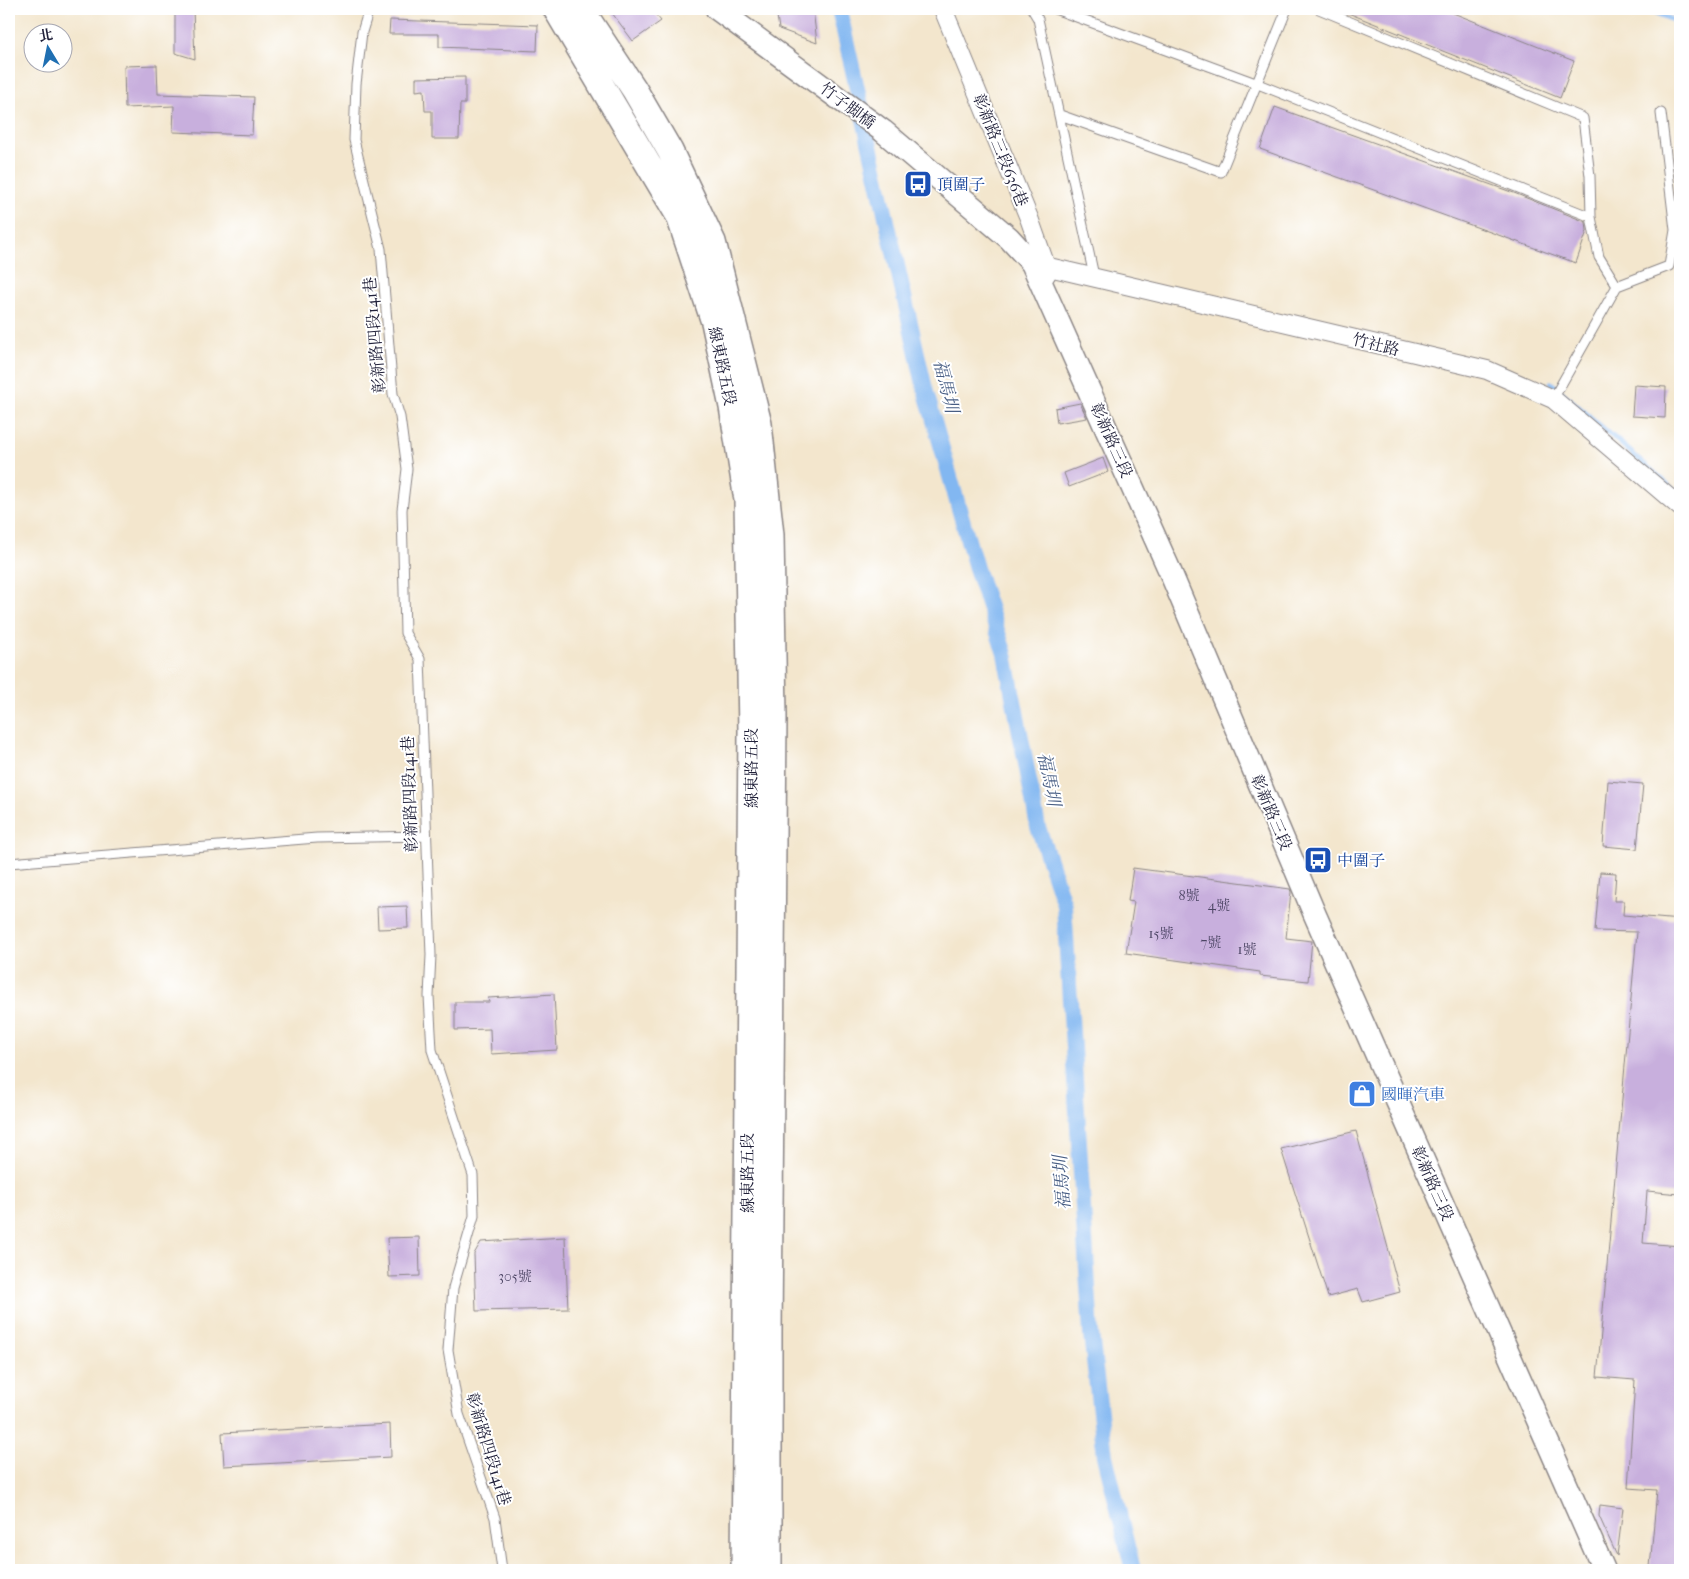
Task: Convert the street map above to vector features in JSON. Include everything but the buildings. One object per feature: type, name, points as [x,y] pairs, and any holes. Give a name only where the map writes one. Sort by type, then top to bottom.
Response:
[{"type":"main road","name":"線東路五段","points":[[556,9],[678,216],[714,322],[732,407],[747,500],[751,731],[744,1570]]},
{"type":"main road","name":"線東路五段","points":[[581,9],[634,89],[670,151],[713,242],[759,424],[771,535],[774,716],[769,1570]]},
{"type":"street","name":"竹子脚橋","points":[[717,9],[883,131]]},
{"type":"street","name":"彰新路三段636巷","points":[[948,9],[1029,218],[1039,264]]},
{"type":"street","name":"彰新路三段","points":[[883,131],[1039,264],[1048,295],[1170,569],[1315,915],[1604,1570]]},
{"type":"street","name":"竹社路","points":[[1039,264],[1487,370],[1552,399],[1680,508]]},
{"type":"lane","name":"彰新路四段141巷","points":[[369,9],[362,32],[356,84],[354,140],[381,249],[392,394],[400,417],[407,469],[402,510],[405,633],[420,659],[425,836],[432,955],[429,996],[432,1050],[473,1174],[474,1216],[453,1288],[448,1350],[459,1414],[495,1518],[502,1570]]},
{"type":"lane","points":[[1032,9],[1038,19],[1094,276]]},
{"type":"lane","points":[[1055,9],[1258,84],[1591,217]]},
{"type":"lane","points":[[1060,115],[1222,172],[1287,9]]},
{"type":"lane","points":[[1319,9],[1583,118],[1590,176],[1591,217],[1600,257],[1617,286]]},
{"type":"lane","points":[[1552,399],[1617,286],[1669,266],[1675,230],[1661,113]]},
{"type":"lane","points":[[9,863],[317,838],[425,836]]},
{"type":"waterway","name":"福馬圳","points":[[839,9],[925,389],[976,568],[1005,654],[1038,827],[1064,905],[1091,1334],[1105,1456],[1133,1570]]},
{"type":"waterway","points":[[1646,9],[1680,23]]},
{"type":"waterway","points":[[1551,383],[1680,495]]},
{"type":"place","name":"頂圍子","points":[[918,184]]},
{"type":"place","name":"中圍子","points":[[1318,860]]},
{"type":"place","name":"國暉汽車","points":[[1362,1094]]}]
